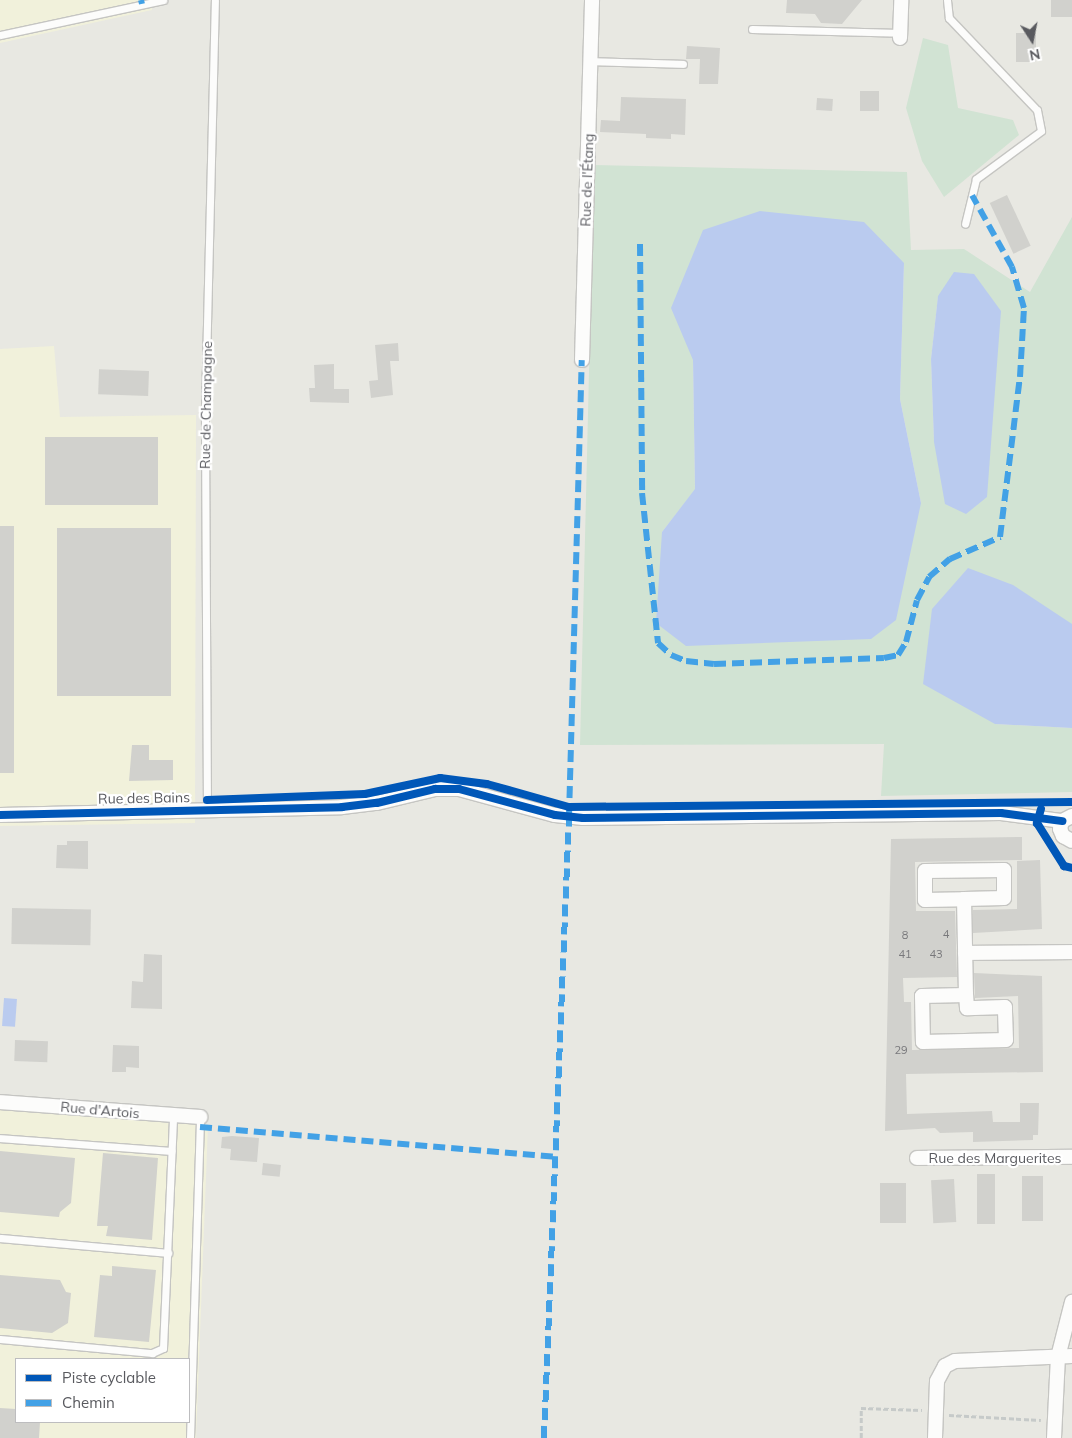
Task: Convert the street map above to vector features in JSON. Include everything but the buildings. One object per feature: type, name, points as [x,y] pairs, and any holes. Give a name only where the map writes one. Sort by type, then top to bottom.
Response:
[{"type":"street","name":"Rue de l'Étang","points":[[582,360],[592,0]]},
{"type":"street","points":[[900,35],[901,0]]},
{"type":"street","name":"Rue des Bains","points":[[0,815],[342,807],[377,803],[435,789],[459,789],[555,814],[583,818],[1001,813],[1067,818]]},
{"type":"street","points":[[1067,818],[1060,831],[1072,841]]},
{"type":"street","points":[[1004,870],[1004,898],[964,899],[925,900],[925,871],[1004,870]]},
{"type":"street","points":[[964,899],[967,1008],[1005,1007],[1006,1040],[923,1042],[922,996],[966,995]]},
{"type":"street","points":[[966,954],[1072,952]]},
{"type":"street","name":"Rue d'Artois","points":[[0,1102],[200,1117]]},
{"type":"street","name":"Rue des Marguerites","points":[[917,1158],[1072,1157]]},
{"type":"street","points":[[1054,1438],[1058,1357],[1072,1302]]},
{"type":"street","points":[[935,1438],[939,1373],[945,1366],[955,1361],[1072,1356]]},
{"type":"lane","points":[[0,35],[162,0]]},
{"type":"lane","name":"Rue de Champagne","points":[[207,810],[205,406],[215,0]]},
{"type":"lane","points":[[947,0],[949,18],[1037,110],[1041,131],[976,179],[966,224]]},
{"type":"lane","points":[[752,29],[900,35]]},
{"type":"lane","points":[[590,61],[683,64]]},
{"type":"lane","points":[[0,1339],[152,1353],[163,1348],[173,1116]]},
{"type":"lane","points":[[190,1438],[200,1117]]},
{"type":"lane","points":[[0,1138],[172,1152]]},
{"type":"lane","points":[[0,1238],[168,1253]]},
{"type":"path","points":[[861,1438],[861,1408],[1055,1421]]},
{"type":"shaded area","points":[[0,0],[150,0],[152,10],[0,43]]},
{"type":"shaded area","points":[[923,38],[948,45],[958,108],[1013,120],[1019,135],[944,197],[922,161],[906,108]]},
{"type":"shaded area","points":[[594,165],[907,172],[911,250],[964,249],[1030,292],[1072,217],[1072,624],[995,724],[1072,728],[1072,792],[881,796],[884,744],[580,745]],"holes":[[[904,263],[900,399],[921,503],[662,532],[695,490],[693,360]],[[938,296],[934,442],[931,359]]]},
{"type":"shaded area","points":[[54,346],[60,417],[196,415],[195,823],[0,826],[0,349]]},
{"type":"shaded area","points":[[0,1110],[208,1125],[196,1438],[0,1438]]},
{"type":"water","points":[[760,211],[864,222],[904,263],[900,399],[921,503],[896,620],[871,639],[686,646],[656,623],[662,532],[695,489],[693,360],[671,308],[703,230]]},
{"type":"water","points":[[954,272],[974,274],[1001,311],[987,497],[966,514],[945,504],[934,442],[931,359],[938,296]]},
{"type":"water","points":[[968,568],[1013,585],[1072,624],[1072,728],[995,724],[923,684],[932,609]]},
{"type":"water","points":[[4,998],[17,999],[15,1027],[2,1026]]},
{"type":"marked path","points":[[141,0],[142,4]]},
{"type":"marked path","points":[[640,244],[642,493],[658,643],[671,655],[686,661],[714,664],[884,658],[898,655],[906,642],[917,600],[929,577],[950,559],[1000,537],[1020,377],[1024,308],[1012,267],[972,195]]},
{"type":"marked path","points":[[544,1438],[569,816],[582,360]]},
{"type":"marked path","points":[[200,1127],[555,1157]]},
{"type":"cycle path","points":[[207,800],[365,794],[440,778],[487,784],[569,807],[1072,802]]},
{"type":"cycle path","points":[[0,815],[342,807],[377,803],[435,789],[459,789],[555,815],[583,818],[1001,813],[1062,821]]},
{"type":"cycle path","points":[[1041,809],[1037,823],[1064,866],[1072,868]]}]
